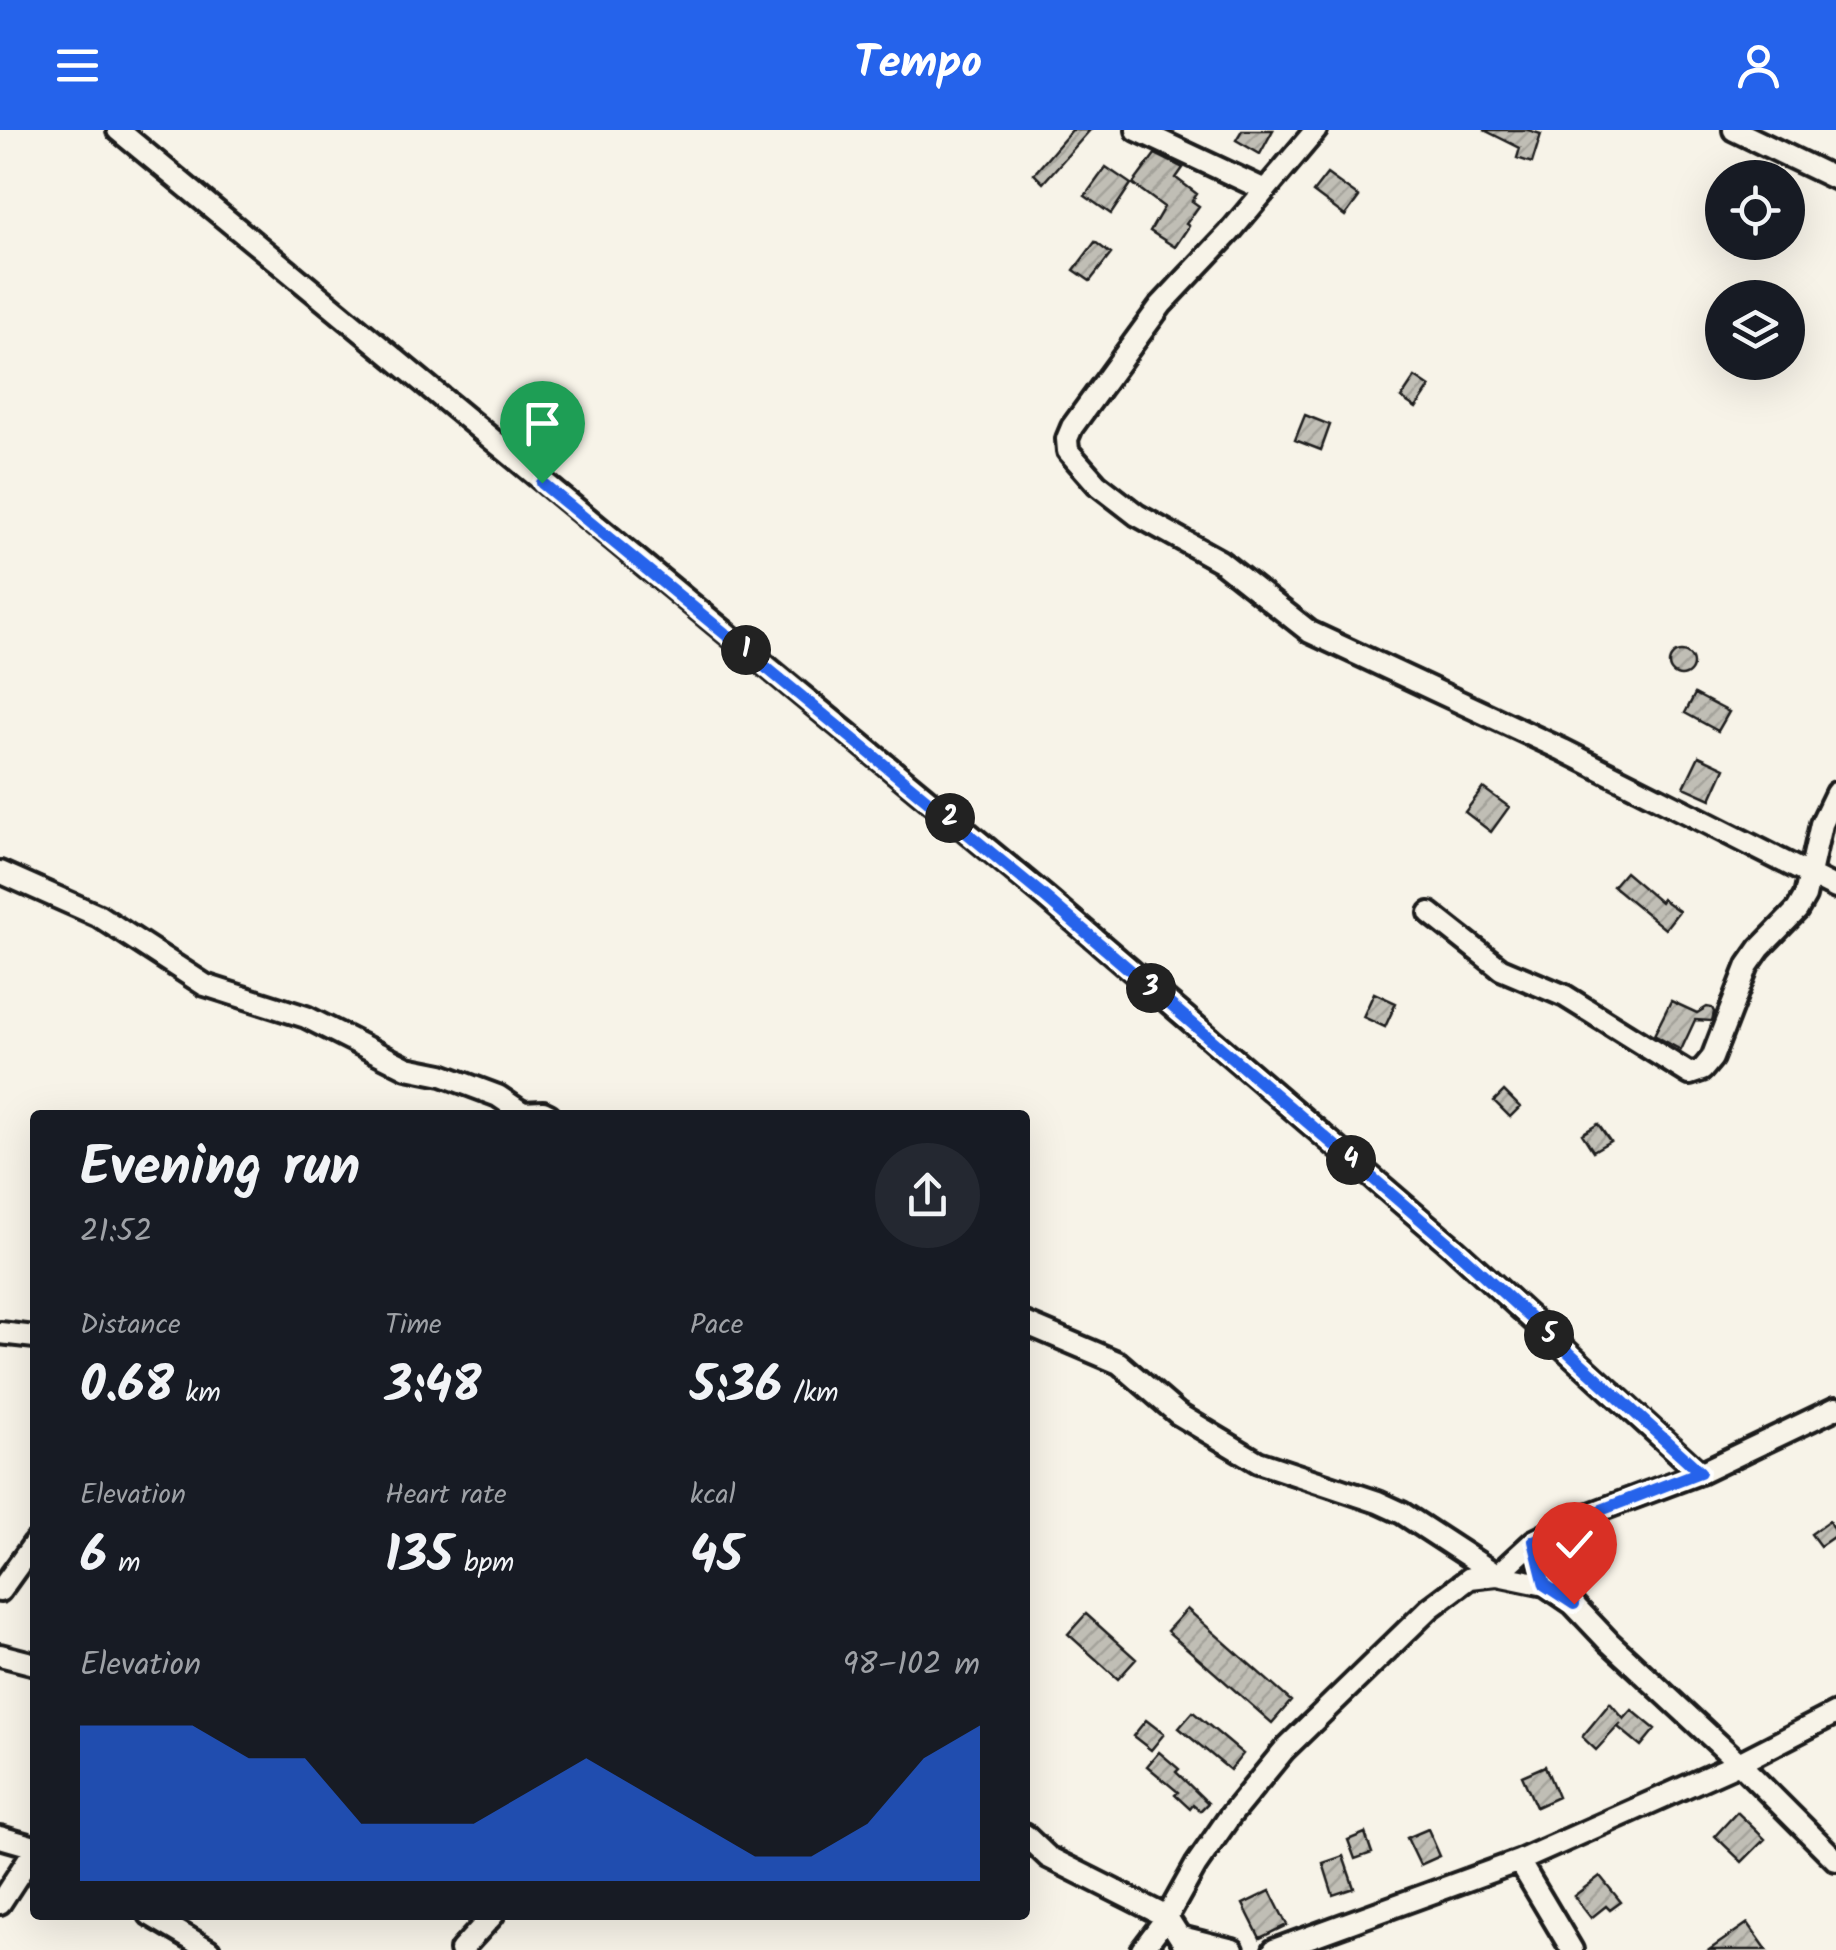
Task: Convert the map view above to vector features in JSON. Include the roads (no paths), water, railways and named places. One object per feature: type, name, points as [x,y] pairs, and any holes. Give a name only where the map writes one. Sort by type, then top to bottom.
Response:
[{"type":"street","points":[[118,130],[1062,911],[1453,1247],[1700,1472]]},
{"type":"street","points":[[1138,130],[1264,190]]},
{"type":"street","points":[[1316,130],[1161,305],[1072,427],[1067,438],[1068,451],[1078,466],[1136,515],[1220,562],[1310,632],[1563,750],[1836,888]]},
{"type":"street","points":[[1734,130],[1836,179]]},
{"type":"street","points":[[1430,913],[1501,969],[1564,996],[1690,1074],[1702,1070],[1712,1058],[1748,965],[1797,910],[1810,875],[1821,824],[1836,793]]},
{"type":"street","points":[[0,872],[99,916],[204,986],[306,1018],[407,1068],[498,1096],[518,1110]]},
{"type":"street","points":[[1030,1325],[1118,1362],[1178,1414],[1258,1462],[1402,1514],[1498,1574],[1545,1585],[1574,1604],[1836,1860]]},
{"type":"street","points":[[0,1333],[30,1336]]},
{"type":"street","points":[[1142,1950],[1230,1816],[1284,1750],[1430,1608],[1470,1578],[1498,1574],[1534,1541],[1588,1515],[1700,1472],[1836,1408]]},
{"type":"street","points":[[1534,1541],[1545,1585]]},
{"type":"street","points":[[0,1591],[30,1549]]},
{"type":"street","points":[[0,1655],[30,1663]]},
{"type":"street","points":[[1274,1950],[1519,1860],[1739,1763],[1836,1713]]},
{"type":"street","points":[[0,1837],[30,1846]]},
{"type":"street","points":[[1030,1840],[1048,1857],[1167,1917],[1185,1944],[1232,1950]]},
{"type":"street","points":[[0,1902],[30,1856]]},
{"type":"street","points":[[1519,1860],[1572,1950]]},
{"type":"street","points":[[158,1920],[209,1950]]},
{"type":"street","points":[[461,1950],[488,1920]]}]
